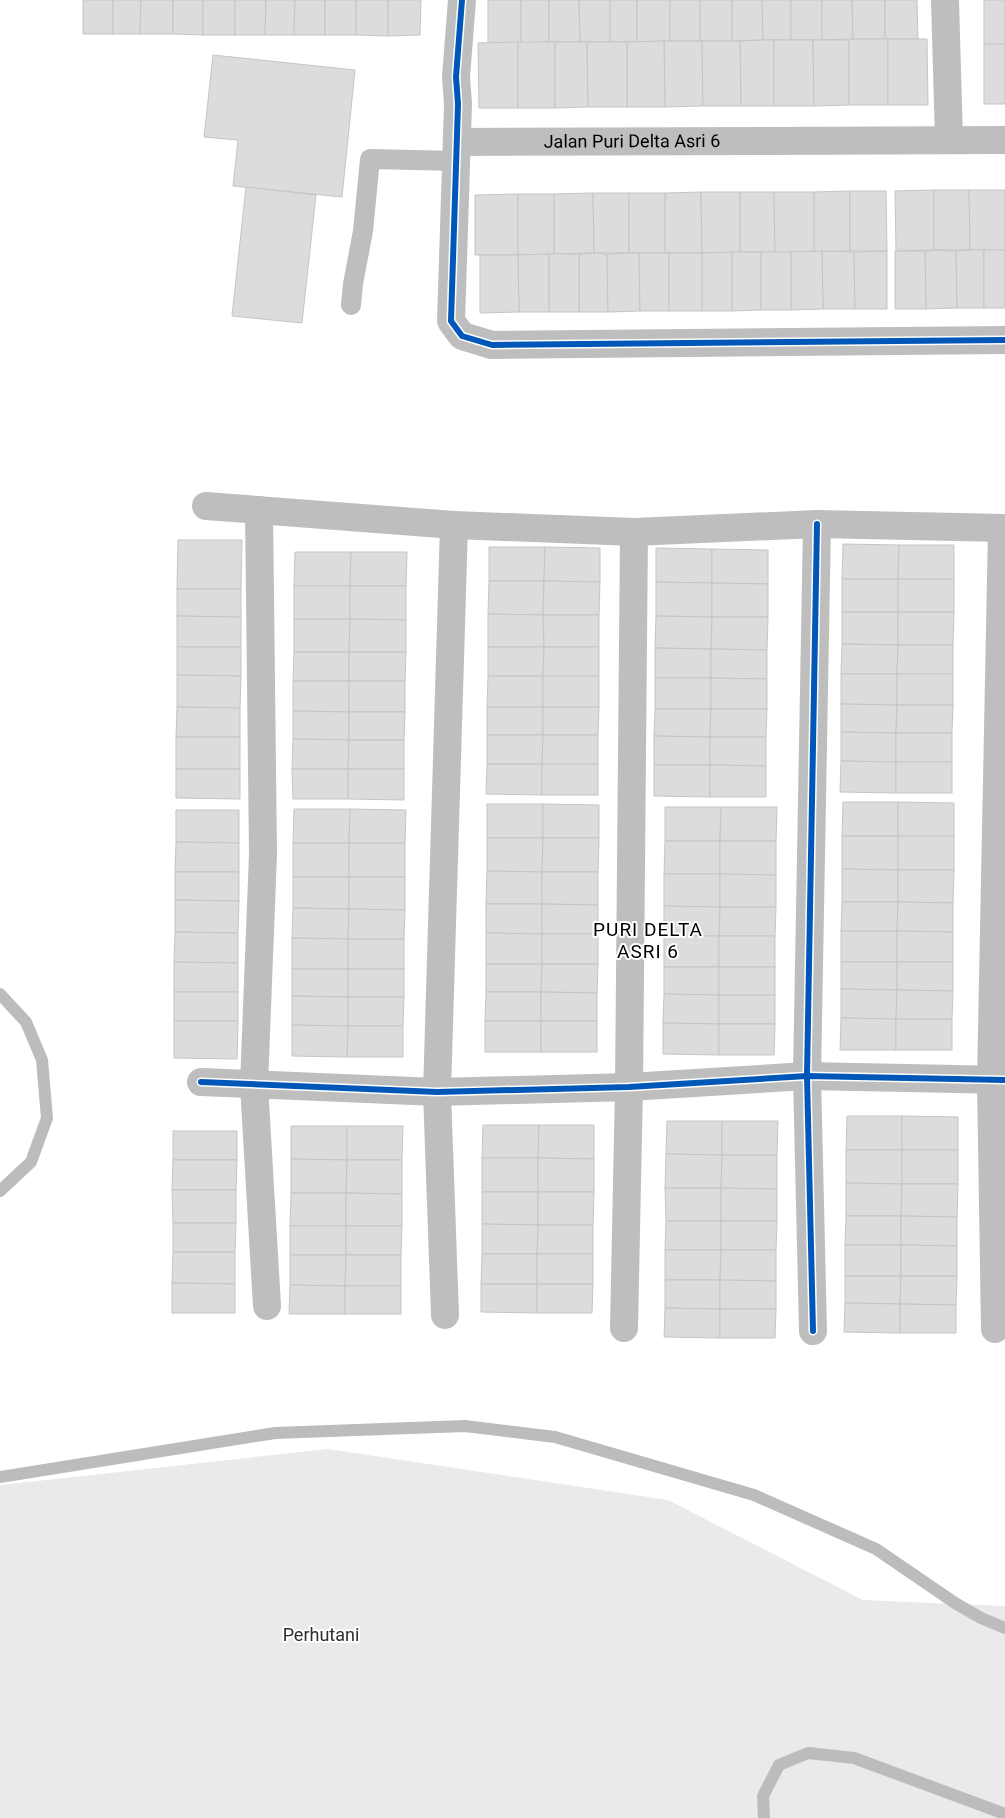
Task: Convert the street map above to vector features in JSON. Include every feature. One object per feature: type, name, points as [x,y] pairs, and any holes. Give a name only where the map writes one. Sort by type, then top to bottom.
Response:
[{"type":"street","points":[[462,0],[456,77],[458,104],[451,321],[462,336],[492,345],[1005,340]]},
{"type":"street","points":[[945,0],[949,140]]},
{"type":"street","name":"Jalan Puri Delta Asri 6","points":[[457,151],[1005,140]]},
{"type":"street","points":[[206,506],[454,525],[634,532],[817,524],[1003,528],[995,1329]]},
{"type":"street","points":[[259,510],[263,854],[254,1085],[267,1306]]},
{"type":"street","points":[[813,1331],[807,1076],[817,524]]},
{"type":"street","points":[[445,1315],[437,1092],[454,525]]},
{"type":"street","points":[[624,1328],[630,1088],[634,532]]},
{"type":"street","points":[[201,1082],[437,1092],[630,1088],[807,1076],[998,1080]]},
{"type":"lane","points":[[351,305],[363,231],[370,159],[457,151]]},
{"type":"green space","name":"Perhutani","points":[[328,1449],[668,1500],[863,1600],[1005,1606],[1005,1818],[0,1818],[0,1485]]},
{"type":"building","points":[[83,0],[113,0],[113,34],[83,34]]},
{"type":"building","points":[[113,0],[141,0],[140,34],[113,34]]},
{"type":"building","points":[[141,0],[173,0],[173,34],[140,34]]},
{"type":"building","points":[[173,0],[203,0],[203,35],[173,34]]},
{"type":"building","points":[[203,0],[235,0],[235,35],[203,35]]},
{"type":"building","points":[[235,0],[266,0],[265,35],[235,35]]},
{"type":"building","points":[[266,0],[295,0],[294,35],[265,35]]},
{"type":"building","points":[[295,0],[325,0],[325,35],[294,35]]},
{"type":"building","points":[[325,0],[356,0],[356,35],[325,35]]},
{"type":"building","points":[[356,0],[388,0],[388,36],[356,35]]},
{"type":"building","points":[[388,0],[421,0],[420,35],[388,36]]},
{"type":"building","points":[[488,0],[521,0],[521,43],[488,43]]},
{"type":"building","points":[[521,0],[549,0],[549,42],[521,43]]},
{"type":"building","points":[[549,0],[579,0],[580,42],[549,42]]},
{"type":"building","points":[[579,0],[610,0],[610,42],[580,42]]},
{"type":"building","points":[[610,0],[637,0],[637,42],[610,42]]},
{"type":"building","points":[[637,0],[670,0],[670,41],[637,42]]},
{"type":"building","points":[[670,0],[700,0],[700,41],[670,41]]},
{"type":"building","points":[[700,0],[732,0],[732,41],[700,41]]},
{"type":"building","points":[[732,0],[762,0],[763,40],[732,41]]},
{"type":"building","points":[[762,0],[791,0],[791,40],[763,40]]},
{"type":"building","points":[[791,0],[822,0],[822,40],[791,40]]},
{"type":"building","points":[[822,0],[852,0],[853,39],[822,40]]},
{"type":"building","points":[[852,0],[885,0],[885,39],[853,39]]},
{"type":"building","points":[[885,0],[917,0],[918,39],[885,39]]},
{"type":"building","points":[[984,0],[1005,0],[1005,44],[984,44]]},
{"type":"building","points":[[888,39],[888,105],[849,105],[849,40]]},
{"type":"building","points":[[888,39],[927,39],[928,105],[888,105]]},
{"type":"building","points":[[774,40],[774,106],[741,106],[740,41]]},
{"type":"building","points":[[774,40],[813,40],[814,106],[774,106]]},
{"type":"building","points":[[813,40],[849,40],[849,105],[814,106]]},
{"type":"building","points":[[664,41],[702,41],[703,106],[665,107]]},
{"type":"building","points":[[664,41],[665,107],[627,107],[627,42]]},
{"type":"building","points":[[702,41],[740,41],[741,106],[703,106]]},
{"type":"building","points":[[518,42],[518,108],[479,108],[478,43]]},
{"type":"building","points":[[518,42],[555,42],[555,108],[518,108]]},
{"type":"building","points":[[555,42],[587,42],[588,107],[555,108]]},
{"type":"building","points":[[587,42],[627,42],[627,107],[588,107]]},
{"type":"building","points":[[984,44],[1005,44],[1005,104],[984,104]]},
{"type":"building","points":[[213,55],[355,70],[342,197],[233,186],[238,140],[204,137]]},
{"type":"building","points":[[246,187],[316,195],[302,323],[232,316]]},
{"type":"building","points":[[934,190],[934,250],[896,251],[895,191]]},
{"type":"building","points":[[934,190],[969,190],[970,250],[934,250]]},
{"type":"building","points":[[969,190],[1005,190],[1005,250],[970,250]]},
{"type":"building","points":[[850,191],[850,251],[814,252],[814,192]]},
{"type":"building","points":[[850,191],[886,191],[887,251],[850,251]]},
{"type":"building","points":[[701,192],[702,253],[665,253],[665,193]]},
{"type":"building","points":[[701,192],[740,192],[740,252],[702,253]]},
{"type":"building","points":[[740,192],[774,192],[775,252],[740,252]]},
{"type":"building","points":[[774,192],[814,192],[814,252],[775,252]]},
{"type":"building","points":[[593,193],[594,253],[554,254],[554,194]]},
{"type":"building","points":[[593,193],[629,193],[629,253],[594,253]]},
{"type":"building","points":[[629,193],[665,193],[665,253],[629,253]]},
{"type":"building","points":[[518,194],[518,255],[475,255],[475,195]]},
{"type":"building","points":[[518,194],[554,194],[554,254],[518,255]]},
{"type":"building","points":[[984,250],[984,308],[957,308],[956,251]]},
{"type":"building","points":[[984,250],[1005,250],[1005,308],[984,308]]},
{"type":"building","points":[[822,251],[854,252],[855,309],[823,309]]},
{"type":"building","points":[[822,251],[823,309],[791,310],[791,252]]},
{"type":"building","points":[[887,251],[887,309],[855,309],[854,252]]},
{"type":"building","points":[[895,251],[925,251],[926,309],[895,309]]},
{"type":"building","points":[[925,251],[956,251],[957,308],[926,309]]},
{"type":"building","points":[[732,252],[761,252],[761,310],[732,311]]},
{"type":"building","points":[[732,252],[732,311],[702,311],[702,253]]},
{"type":"building","points":[[761,252],[791,252],[791,310],[761,310]]},
{"type":"building","points":[[639,253],[640,311],[608,312],[607,254]]},
{"type":"building","points":[[639,253],[669,253],[669,311],[640,311]]},
{"type":"building","points":[[669,253],[702,253],[702,311],[669,311]]},
{"type":"building","points":[[549,254],[579,254],[579,312],[549,312]]},
{"type":"building","points":[[549,254],[549,312],[519,312],[518,255]]},
{"type":"building","points":[[579,254],[607,254],[608,312],[579,312]]},
{"type":"building","points":[[480,255],[518,255],[519,312],[480,313]]},
{"type":"building","points":[[178,540],[242,540],[241,589],[177,589]]},
{"type":"building","points":[[843,544],[899,545],[898,579],[842,579]]},
{"type":"building","points":[[899,545],[954,545],[954,579],[898,579]]},
{"type":"building","points":[[489,547],[545,547],[544,581],[489,581]]},
{"type":"building","points":[[545,547],[600,548],[600,582],[544,581]]},
{"type":"building","points":[[656,548],[712,549],[712,583],[656,582]]},
{"type":"building","points":[[712,549],[768,550],[768,584],[712,583]]},
{"type":"building","points":[[295,552],[351,552],[350,586],[294,586]]},
{"type":"building","points":[[351,552],[407,552],[406,586],[350,586]]},
{"type":"building","points":[[842,579],[898,579],[898,612],[842,612]]},
{"type":"building","points":[[898,579],[954,579],[954,612],[898,612]]},
{"type":"building","points":[[489,581],[544,581],[543,615],[488,614]]},
{"type":"building","points":[[544,581],[600,582],[599,615],[543,615]]},
{"type":"building","points":[[656,582],[712,583],[712,617],[656,616]]},
{"type":"building","points":[[712,583],[768,584],[768,617],[712,617]]},
{"type":"building","points":[[294,586],[350,586],[350,619],[294,619]]},
{"type":"building","points":[[350,586],[406,586],[406,620],[350,619]]},
{"type":"building","points":[[177,589],[241,589],[241,617],[177,616]]},
{"type":"building","points":[[842,612],[898,612],[898,645],[842,644]]},
{"type":"building","points":[[898,612],[954,612],[953,645],[898,645]]},
{"type":"building","points":[[488,614],[543,615],[544,647],[488,647]]},
{"type":"building","points":[[543,615],[599,615],[599,647],[544,647]]},
{"type":"building","points":[[177,616],[241,617],[241,647],[177,647]]},
{"type":"building","points":[[656,616],[712,617],[711,649],[655,648]]},
{"type":"building","points":[[712,617],[768,617],[767,650],[711,649]]},
{"type":"building","points":[[294,619],[350,619],[349,652],[294,652]]},
{"type":"building","points":[[350,619],[406,620],[406,652],[349,652]]},
{"type":"building","points":[[842,644],[898,645],[897,674],[841,674]]},
{"type":"building","points":[[898,645],[953,645],[953,674],[897,674]]},
{"type":"building","points":[[177,647],[241,647],[241,676],[177,675]]},
{"type":"building","points":[[488,647],[544,647],[543,676],[488,676]]},
{"type":"building","points":[[544,647],[599,647],[599,676],[543,676]]},
{"type":"building","points":[[655,648],[711,649],[711,678],[655,678]]},
{"type":"building","points":[[711,649],[767,650],[767,679],[711,678]]},
{"type":"building","points":[[294,652],[349,652],[349,681],[293,681]]},
{"type":"building","points":[[349,652],[406,652],[405,681],[349,681]]},
{"type":"building","points":[[841,674],[897,674],[897,705],[841,704]]},
{"type":"building","points":[[897,674],[953,674],[953,705],[897,705]]},
{"type":"building","points":[[177,675],[241,676],[240,708],[177,707]]},
{"type":"building","points":[[488,676],[543,676],[543,707],[487,707]]},
{"type":"building","points":[[543,676],[599,676],[599,707],[543,707]]},
{"type":"building","points":[[655,678],[711,678],[711,709],[655,709]]},
{"type":"building","points":[[711,678],[767,679],[767,709],[711,709]]},
{"type":"building","points":[[293,681],[349,681],[349,712],[293,711]]},
{"type":"building","points":[[349,681],[405,681],[405,712],[349,712]]},
{"type":"building","points":[[841,704],[897,705],[896,733],[841,732]]},
{"type":"building","points":[[897,705],[953,705],[952,733],[896,733]]},
{"type":"building","points":[[177,707],[240,708],[240,737],[176,737]]},
{"type":"building","points":[[487,707],[543,707],[543,735],[487,735]]},
{"type":"building","points":[[543,707],[599,707],[598,735],[543,735]]},
{"type":"building","points":[[655,709],[711,709],[710,737],[654,736]]},
{"type":"building","points":[[711,709],[767,709],[766,737],[710,737]]},
{"type":"building","points":[[293,711],[349,712],[349,740],[293,739]]},
{"type":"building","points":[[349,712],[405,712],[404,740],[349,740]]},
{"type":"building","points":[[841,732],[896,733],[896,762],[841,761]]},
{"type":"building","points":[[896,733],[952,733],[952,762],[896,762]]},
{"type":"building","points":[[487,735],[543,735],[542,764],[487,764]]},
{"type":"building","points":[[543,735],[598,735],[598,764],[542,764]]},
{"type":"building","points":[[654,736],[710,737],[710,765],[654,765]]},
{"type":"building","points":[[176,737],[240,737],[240,769],[176,769]]},
{"type":"building","points":[[710,737],[766,737],[766,766],[710,765]]},
{"type":"building","points":[[293,739],[349,740],[348,769],[292,769]]},
{"type":"building","points":[[349,740],[404,740],[404,769],[348,769]]},
{"type":"building","points":[[841,761],[896,762],[896,793],[840,792]]},
{"type":"building","points":[[896,762],[952,762],[952,793],[896,793]]},
{"type":"building","points":[[487,764],[542,764],[542,795],[486,794]]},
{"type":"building","points":[[542,764],[598,764],[598,795],[542,795]]},
{"type":"building","points":[[654,765],[710,765],[710,797],[654,796]]},
{"type":"building","points":[[710,765],[766,766],[766,797],[710,797]]},
{"type":"building","points":[[176,769],[240,769],[240,799],[176,798]]},
{"type":"building","points":[[292,769],[348,769],[348,799],[293,799]]},
{"type":"building","points":[[348,769],[404,769],[404,800],[348,799]]},
{"type":"building","points":[[843,802],[898,802],[898,836],[842,836]]},
{"type":"building","points":[[898,802],[954,803],[954,836],[898,836]]},
{"type":"building","points":[[487,804],[543,804],[543,838],[487,838]]},
{"type":"building","points":[[543,804],[599,805],[599,838],[543,838]]},
{"type":"building","points":[[665,807],[721,807],[720,841],[665,841]]},
{"type":"building","points":[[721,807],[777,807],[776,841],[720,841]]},
{"type":"building","points":[[294,809],[350,809],[349,843],[293,843]]},
{"type":"building","points":[[350,809],[406,810],[405,843],[349,843]]},
{"type":"building","points":[[176,810],[239,810],[239,843],[176,842]]},
{"type":"building","points":[[842,836],[898,836],[898,870],[842,869]]},
{"type":"building","points":[[898,836],[954,836],[954,870],[898,870]]},
{"type":"building","points":[[487,838],[543,838],[542,872],[487,871]]},
{"type":"building","points":[[543,838],[599,838],[598,872],[542,872]]},
{"type":"building","points":[[665,841],[720,841],[720,874],[664,874]]},
{"type":"building","points":[[720,841],[776,841],[776,875],[720,874]]},
{"type":"building","points":[[176,842],[239,843],[239,872],[175,872]]},
{"type":"building","points":[[293,843],[349,843],[349,877],[293,877]]},
{"type":"building","points":[[349,843],[405,843],[405,877],[349,877]]},
{"type":"building","points":[[842,869],[898,870],[898,902],[842,902]]},
{"type":"building","points":[[898,870],[954,870],[953,903],[898,902]]},
{"type":"building","points":[[487,871],[542,872],[542,904],[486,904]]},
{"type":"building","points":[[175,872],[239,872],[239,901],[175,900]]},
{"type":"building","points":[[542,872],[598,872],[598,905],[542,904]]},
{"type":"building","points":[[664,874],[720,874],[720,907],[664,906]]},
{"type":"building","points":[[720,874],[776,875],[776,907],[720,907]]},
{"type":"building","points":[[293,877],[349,877],[349,909],[293,908]]},
{"type":"building","points":[[349,877],[405,877],[405,910],[349,909]]},
{"type":"building","points":[[175,900],[239,901],[238,933],[175,932]]},
{"type":"building","points":[[842,902],[898,902],[897,931],[841,931]]},
{"type":"building","points":[[898,902],[953,903],[953,932],[897,931]]},
{"type":"building","points":[[486,904],[542,904],[542,934],[486,933]]},
{"type":"building","points":[[542,904],[598,905],[598,934],[542,934]]},
{"type":"building","points":[[664,906],[720,907],[719,936],[664,936]]},
{"type":"building","points":[[720,907],[776,907],[775,936],[719,936]]},
{"type":"building","points":[[293,908],[349,909],[348,939],[292,938]]},
{"type":"building","points":[[349,909],[405,910],[404,939],[348,939]]},
{"type":"building","points":[[841,931],[897,931],[897,962],[841,962]]},
{"type":"building","points":[[897,931],[953,932],[953,962],[897,962]]},
{"type":"building","points":[[175,932],[238,933],[238,963],[174,962]]},
{"type":"building","points":[[486,933],[542,934],[542,964],[486,964]]},
{"type":"building","points":[[542,934],[598,934],[598,964],[542,964]]},
{"type":"building","points":[[664,936],[719,936],[719,967],[664,967]]},
{"type":"building","points":[[719,936],[775,936],[775,967],[719,967]]},
{"type":"building","points":[[292,938],[348,939],[348,969],[292,969]]},
{"type":"building","points":[[348,939],[404,939],[404,969],[348,969]]},
{"type":"building","points":[[174,962],[238,963],[238,992],[174,992]]},
{"type":"building","points":[[841,962],[897,962],[897,990],[841,989]]},
{"type":"building","points":[[897,962],[953,962],[953,991],[897,990]]},
{"type":"building","points":[[486,964],[542,964],[541,992],[486,992]]},
{"type":"building","points":[[542,964],[598,964],[597,993],[541,992]]},
{"type":"building","points":[[664,967],[719,967],[719,995],[664,994]]},
{"type":"building","points":[[719,967],[775,967],[775,995],[719,995]]},
{"type":"building","points":[[292,969],[348,969],[348,997],[292,996]]},
{"type":"building","points":[[348,969],[404,969],[404,997],[348,997]]},
{"type":"building","points":[[841,989],[897,990],[896,1019],[841,1018]]},
{"type":"building","points":[[897,990],[953,991],[952,1019],[896,1019]]},
{"type":"building","points":[[174,992],[238,992],[238,1021],[174,1021]]},
{"type":"building","points":[[486,992],[541,992],[541,1021],[485,1021]]},
{"type":"building","points":[[541,992],[597,993],[597,1021],[541,1021]]},
{"type":"building","points":[[664,994],[719,995],[719,1024],[663,1023]]},
{"type":"building","points":[[719,995],[775,995],[775,1024],[719,1024]]},
{"type":"building","points":[[292,996],[348,997],[348,1026],[292,1025]]},
{"type":"building","points":[[348,997],[404,997],[403,1026],[348,1026]]},
{"type":"building","points":[[841,1018],[896,1019],[896,1050],[840,1050]]},
{"type":"building","points":[[896,1019],[952,1019],[952,1050],[896,1050]]},
{"type":"building","points":[[174,1021],[238,1021],[237,1059],[174,1058]]},
{"type":"building","points":[[485,1021],[541,1021],[541,1052],[485,1052]]},
{"type":"building","points":[[541,1021],[597,1021],[597,1052],[541,1052]]},
{"type":"building","points":[[663,1023],[719,1024],[719,1055],[663,1054]]},
{"type":"building","points":[[719,1024],[775,1024],[774,1055],[719,1055]]},
{"type":"building","points":[[292,1025],[348,1026],[347,1057],[292,1056]]},
{"type":"building","points":[[348,1026],[403,1026],[403,1057],[347,1057]]},
{"type":"building","points":[[847,1116],[902,1116],[902,1150],[846,1150]]},
{"type":"building","points":[[902,1116],[958,1117],[958,1150],[902,1150]]},
{"type":"building","points":[[667,1121],[722,1121],[722,1155],[666,1154]]},
{"type":"building","points":[[722,1121],[778,1121],[777,1155],[722,1155]]},
{"type":"building","points":[[483,1125],[539,1125],[538,1158],[482,1158]]},
{"type":"building","points":[[539,1125],[594,1125],[594,1159],[538,1158]]},
{"type":"building","points":[[291,1126],[347,1126],[347,1160],[291,1159]]},
{"type":"building","points":[[347,1126],[403,1126],[402,1160],[347,1160]]},
{"type":"building","points":[[173,1131],[237,1131],[237,1160],[173,1160]]},
{"type":"building","points":[[846,1150],[902,1150],[902,1184],[846,1183]]},
{"type":"building","points":[[902,1150],[958,1150],[958,1184],[902,1184]]},
{"type":"building","points":[[666,1154],[722,1155],[721,1188],[665,1188]]},
{"type":"building","points":[[722,1155],[777,1155],[777,1189],[721,1188]]},
{"type":"building","points":[[482,1158],[538,1158],[538,1192],[482,1192]]},
{"type":"building","points":[[538,1158],[594,1159],[594,1192],[538,1192]]},
{"type":"building","points":[[291,1159],[347,1160],[346,1193],[291,1193]]},
{"type":"building","points":[[173,1160],[237,1160],[236,1190],[172,1190]]},
{"type":"building","points":[[347,1160],[402,1160],[402,1194],[346,1193]]},
{"type":"building","points":[[846,1183],[902,1184],[901,1216],[846,1216]]},
{"type":"building","points":[[902,1184],[958,1184],[957,1217],[901,1216]]},
{"type":"building","points":[[665,1188],[721,1188],[721,1221],[666,1221]]},
{"type":"building","points":[[721,1188],[777,1189],[777,1221],[721,1221]]},
{"type":"building","points":[[172,1190],[236,1190],[236,1223],[173,1223]]},
{"type":"building","points":[[482,1192],[538,1192],[538,1225],[482,1224]]},
{"type":"building","points":[[538,1192],[594,1192],[593,1225],[538,1225]]},
{"type":"building","points":[[291,1193],[346,1193],[346,1226],[290,1226]]},
{"type":"building","points":[[346,1193],[402,1194],[402,1226],[346,1226]]},
{"type":"building","points":[[846,1216],[901,1216],[901,1245],[845,1245]]},
{"type":"building","points":[[901,1216],[957,1217],[957,1246],[901,1245]]},
{"type":"building","points":[[666,1221],[721,1221],[721,1250],[665,1250]]},
{"type":"building","points":[[721,1221],[777,1221],[776,1250],[721,1250]]},
{"type":"building","points":[[173,1223],[236,1223],[235,1252],[173,1252]]},
{"type":"building","points":[[482,1224],[538,1225],[537,1254],[482,1254]]},
{"type":"building","points":[[538,1225],[593,1225],[593,1254],[537,1254]]},
{"type":"building","points":[[290,1226],[346,1226],[346,1255],[290,1255]]},
{"type":"building","points":[[346,1226],[402,1226],[401,1255],[346,1255]]},
{"type":"building","points":[[845,1245],[901,1245],[901,1276],[845,1276]]},
{"type":"building","points":[[901,1245],[957,1246],[957,1276],[901,1276]]},
{"type":"building","points":[[665,1250],[721,1250],[720,1280],[665,1280]]},
{"type":"building","points":[[721,1250],[776,1250],[776,1281],[720,1280]]},
{"type":"building","points":[[173,1252],[235,1252],[235,1284],[172,1283]]},
{"type":"building","points":[[482,1254],[537,1254],[537,1284],[481,1284]]},
{"type":"building","points":[[537,1254],[593,1254],[593,1284],[537,1284]]},
{"type":"building","points":[[290,1255],[346,1255],[345,1286],[290,1285]]},
{"type":"building","points":[[346,1255],[401,1255],[401,1286],[345,1286]]},
{"type":"building","points":[[845,1276],[901,1276],[900,1304],[845,1303]]},
{"type":"building","points":[[901,1276],[957,1276],[956,1305],[900,1304]]},
{"type":"building","points":[[665,1280],[720,1280],[720,1309],[665,1308]]},
{"type":"building","points":[[720,1280],[776,1281],[776,1309],[720,1309]]},
{"type":"building","points":[[172,1283],[235,1284],[235,1313],[172,1313]]},
{"type":"building","points":[[481,1284],[537,1284],[537,1313],[481,1312]]},
{"type":"building","points":[[537,1284],[593,1284],[592,1313],[537,1313]]},
{"type":"building","points":[[290,1285],[345,1286],[345,1314],[289,1314]]},
{"type":"building","points":[[345,1286],[401,1286],[401,1314],[345,1314]]},
{"type":"building","points":[[845,1303],[900,1304],[900,1333],[844,1332]]},
{"type":"building","points":[[900,1304],[956,1305],[956,1333],[900,1333]]},
{"type":"building","points":[[665,1308],[720,1309],[720,1338],[664,1337]]},
{"type":"building","points":[[720,1309],[776,1309],[775,1338],[720,1338]]},
{"type":"waterway","points":[[0,994],[26,1022],[42,1060],[47,1118],[31,1162],[0,1191]]},
{"type":"waterway","points":[[0,1477],[275,1433],[465,1426],[555,1437],[754,1495],[876,1549],[955,1603],[981,1618],[1005,1628]]},
{"type":"waterway","points":[[764,1818],[763,1796],[779,1765],[808,1753],[854,1758],[1005,1814]]},
{"type":"cycle path","points":[[462,0],[456,77],[458,104],[451,321],[462,336],[492,345],[1005,340]]},
{"type":"cycle path","points":[[813,1331],[807,1076],[817,524]]},
{"type":"cycle path","points":[[201,1082],[437,1092],[629,1087],[807,1076],[1005,1080]]},
{"type":"district","name":"PURI DELTA ASRI 6","points":[[648,940]]}]
